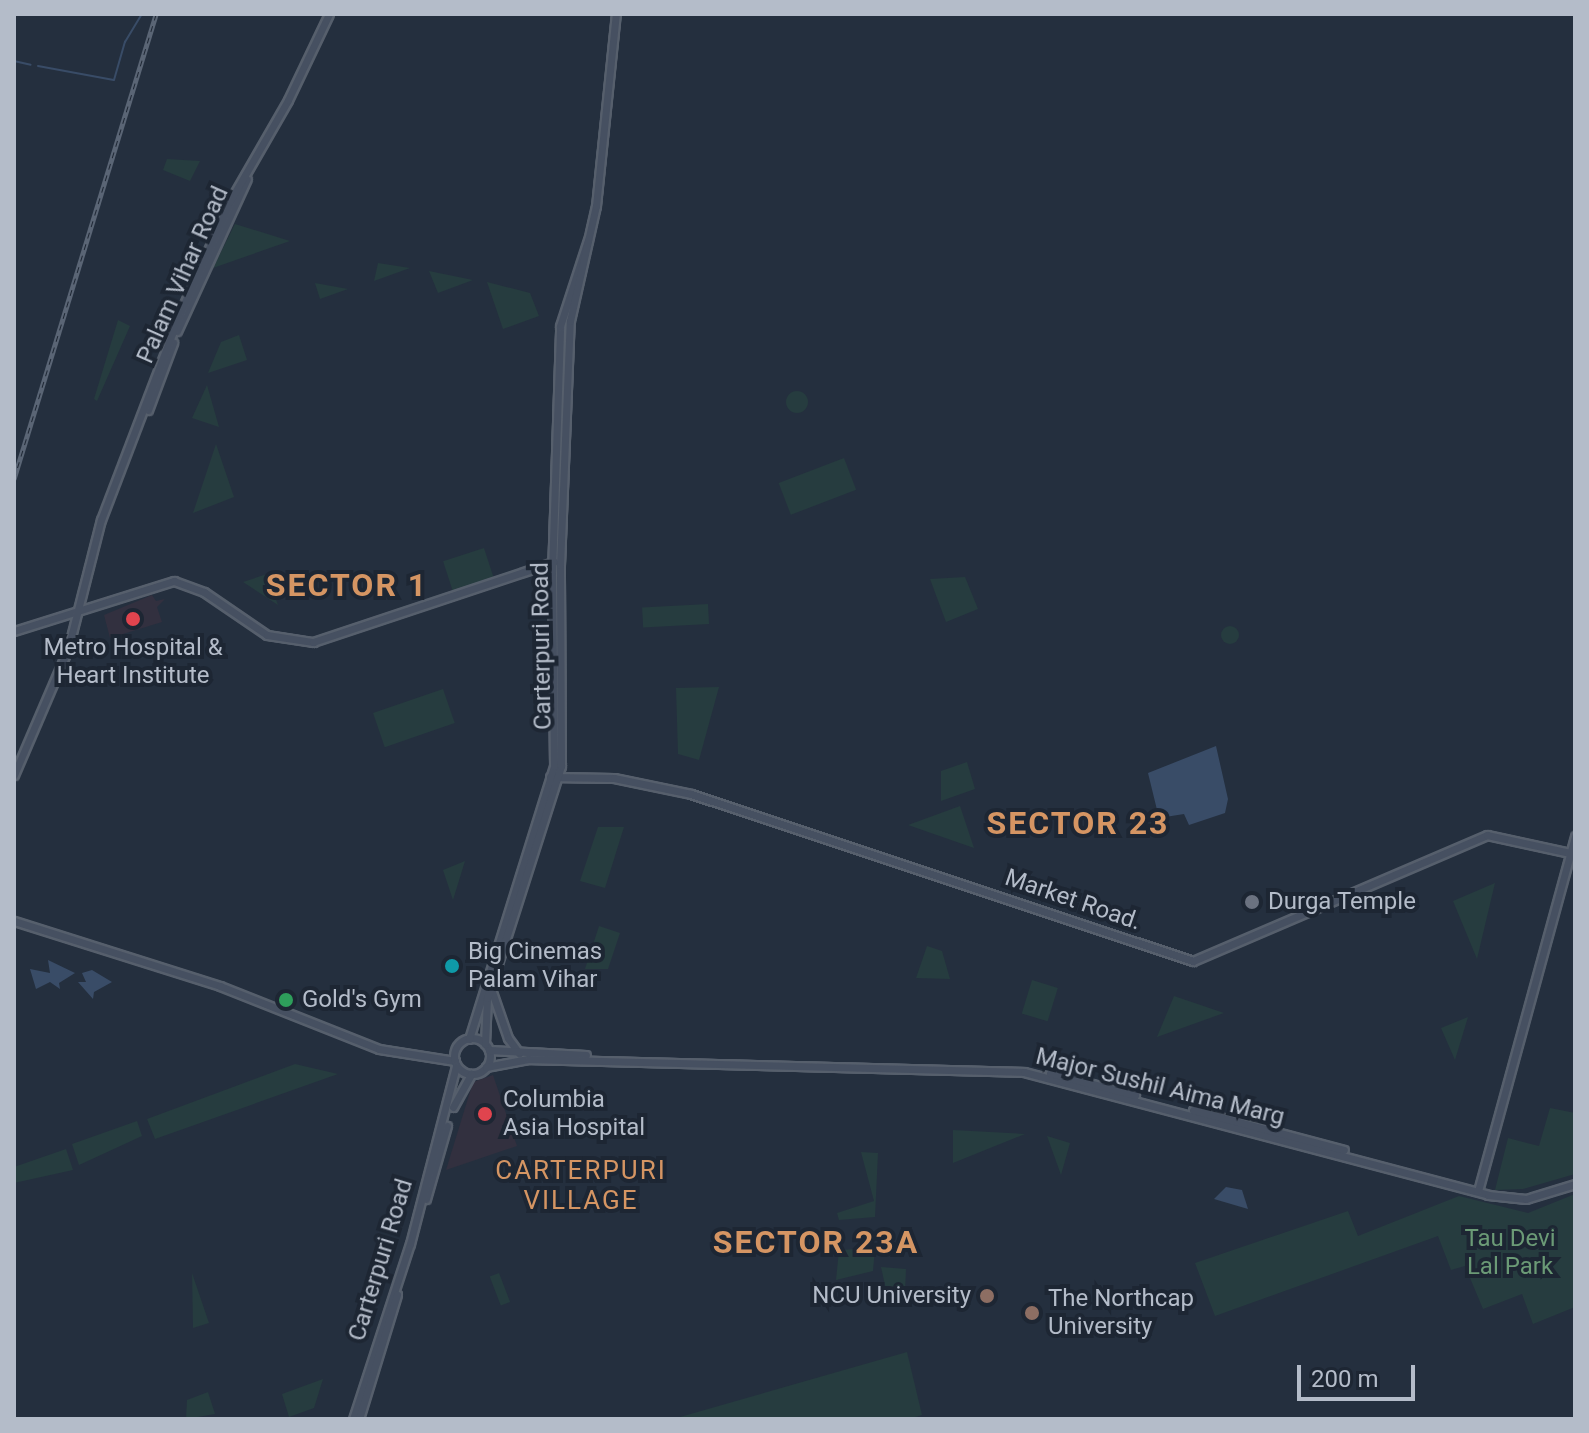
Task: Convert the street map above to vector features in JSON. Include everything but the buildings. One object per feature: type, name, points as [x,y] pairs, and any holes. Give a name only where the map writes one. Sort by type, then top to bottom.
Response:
[{"type":"street","name":"Palam Vihar Road","points":[[14,775],[34,719],[64,660],[101,520],[168,343],[247,173],[329,14]]},
{"type":"street","name":"Carterpuri Road","points":[[487,1047],[490,987],[554,778],[560,326],[588,240],[601,170],[616,14]]},
{"type":"street","points":[[14,631],[174,581],[204,592],[267,635],[313,642],[556,562]]},
{"type":"street","name":"Carterpuri Road","points":[[469,1039],[554,778]]},
{"type":"street","name":"Market Road.","points":[[554,778],[614,778],[702,798],[1193,961],[1487,835],[1570,853]]},
{"type":"street","points":[[1479,1189],[1575,836]]},
{"type":"street","points":[[14,921],[220,986],[375,1048],[432,1054],[455,1051],[469,1039],[487,1047],[486,1067],[471,1074],[456,1063],[432,1054]]},
{"type":"street","points":[[490,987],[508,1038],[519,1053]]},
{"type":"street","name":"Major Sushil Aima Marg","points":[[487,1047],[519,1053],[1032,1069],[1479,1189]]},
{"type":"street","points":[[455,1051],[456,1063]]},
{"type":"street","name":"Major Sushil Aima Marg","points":[[486,1067],[537,1059],[1024,1072],[1526,1199],[1575,1182]]},
{"type":"street","name":"Carterpuri Road","points":[[353,1419],[410,1244],[456,1063]]},
{"type":"street","name":"Carterpuri Road","points":[[359,1419],[450,1112],[471,1074]]},
{"type":"shaded area","name":"Metro Hospital & Heart Institute","points":[[152,595],[156,601],[165,599],[157,607],[162,622],[110,638],[104,615]]},
{"type":"shaded area","name":"Columbia Asia Hospital","points":[[493,1075],[517,1146],[446,1170],[473,1082]]},
{"type":"green space","points":[[167,159],[200,161],[190,181],[163,170]]},
{"type":"green space","points":[[235,224],[290,241],[213,268]]},
{"type":"green space","points":[[378,263],[410,268],[374,281]]},
{"type":"green space","points":[[429,271],[473,280],[438,293]]},
{"type":"green space","points":[[487,282],[530,293],[539,316],[503,329]]},
{"type":"green space","points":[[315,283],[348,289],[320,299]]},
{"type":"green space","points":[[118,320],[130,326],[97,401],[94,399]]},
{"type":"green space","points":[[239,335],[247,360],[208,373],[221,342]]},
{"type":"green space","points":[[207,385],[219,427],[192,418]]},
{"type":"green space","points":[[793,391],[801,391],[808,402],[801,413],[793,413],[786,406],[786,398]]},
{"type":"green space","points":[[216,444],[234,497],[193,513]]},
{"type":"green space","points":[[844,458],[856,490],[791,515],[779,483]]},
{"type":"green space","points":[[484,548],[496,584],[455,597],[443,561]]},
{"type":"green space","points":[[267,574],[278,605],[243,582]]},
{"type":"green space","points":[[965,577],[978,609],[946,622],[930,579]]},
{"type":"green space","points":[[708,604],[709,624],[643,627],[642,607]]},
{"type":"green space","points":[[1226,626],[1234,626],[1239,635],[1237,642],[1226,644],[1221,639],[1221,631]]},
{"type":"green space","points":[[719,687],[699,760],[678,754],[676,688]]},
{"type":"green space","points":[[443,689],[455,723],[385,747],[373,713]]},
{"type":"green space","points":[[967,762],[975,789],[941,801],[941,771]]},
{"type":"green space","points":[[960,806],[974,848],[908,825]]},
{"type":"green space","points":[[598,827],[624,827],[605,888],[580,881]]},
{"type":"green space","points":[[465,861],[453,900],[443,870]]},
{"type":"green space","points":[[1495,883],[1477,959],[1453,901]]},
{"type":"green space","points":[[599,926],[620,933],[608,969],[585,969]]},
{"type":"green space","points":[[927,946],[942,951],[950,979],[916,978]]},
{"type":"green space","points":[[1032,980],[1058,988],[1048,1021],[1022,1013]]},
{"type":"green space","points":[[1174,996],[1224,1013],[1157,1037]]},
{"type":"green space","points":[[1468,1017],[1455,1060],[1441,1028]]},
{"type":"green space","points":[[295,1064],[338,1074],[155,1139],[147,1119]]},
{"type":"green space","points":[[1550,1108],[1575,1113],[1575,1174],[1523,1189],[1495,1190],[1508,1138],[1539,1146]]},
{"type":"green space","points":[[137,1121],[142,1136],[79,1165],[72,1144]]},
{"type":"green space","points":[[953,1130],[1025,1134],[953,1163]]},
{"type":"green space","points":[[1047,1136],[1070,1143],[1061,1175]]},
{"type":"green space","points":[[66,1149],[73,1170],[14,1183],[14,1167]]},
{"type":"green space","points":[[861,1152],[878,1153],[875,1217],[839,1220],[837,1213],[874,1201]]},
{"type":"green space","name":"Tau Devi Lal Park","points":[[1575,1194],[1575,1307],[1533,1324],[1522,1294],[1483,1309],[1465,1266],[1451,1270],[1438,1236],[1215,1316],[1195,1263],[1348,1211],[1358,1236],[1459,1196],[1528,1213]]},
{"type":"green space","points":[[875,1248],[873,1271],[836,1280],[839,1250]]},
{"type":"green space","points":[[881,1267],[906,1269],[905,1293],[888,1299]]},
{"type":"green space","points":[[192,1273],[209,1323],[193,1328]]},
{"type":"green space","points":[[499,1273],[510,1302],[501,1306],[490,1277]]},
{"type":"green space","points":[[907,1352],[922,1415],[909,1419],[673,1419]]},
{"type":"green space","points":[[323,1379],[314,1408],[289,1417],[282,1394]]},
{"type":"green space","points":[[208,1392],[215,1414],[186,1419],[187,1400]]},
{"type":"water","points":[[1216,746],[1228,799],[1225,813],[1189,825],[1184,814],[1159,818],[1148,773]]},
{"type":"water","points":[[48,960],[75,973],[59,983],[60,989],[50,982],[36,989],[30,969],[50,973]]},
{"type":"water","points":[[92,970],[112,982],[94,992],[93,999],[78,982],[86,982],[82,973]]},
{"type":"water","points":[[1226,1187],[1242,1190],[1248,1209],[1214,1199]]},
{"type":"waterway","points":[[38,66],[114,80],[125,42],[142,14]]},
{"type":"waterway","points":[[14,61],[31,65]]},
{"type":"railway","points":[[14,479],[156,14]]},
{"type":"place","name":"Metro Hospital & Heart Institute","points":[[133,619]]},
{"type":"place","name":"Durga Temple","points":[[1252,902]]},
{"type":"place","name":"Big Cinemas Palam Vihar","points":[[452,966]]},
{"type":"place","name":"Gold's Gym","points":[[286,1000]]},
{"type":"place","name":"Columbia Asia Hospital","points":[[485,1114]]},
{"type":"place","name":"NCU University","points":[[987,1296]]},
{"type":"place","name":"The Northcap University","points":[[1032,1313]]},
{"type":"district","name":"SECTOR 1","points":[[347,585]]},
{"type":"district","name":"SECTOR 23","points":[[1078,823]]},
{"type":"district","name":"CARTERPURI VILLAGE","points":[[581,1186]]},
{"type":"district","name":"SECTOR 23A","points":[[816,1242]]}]
